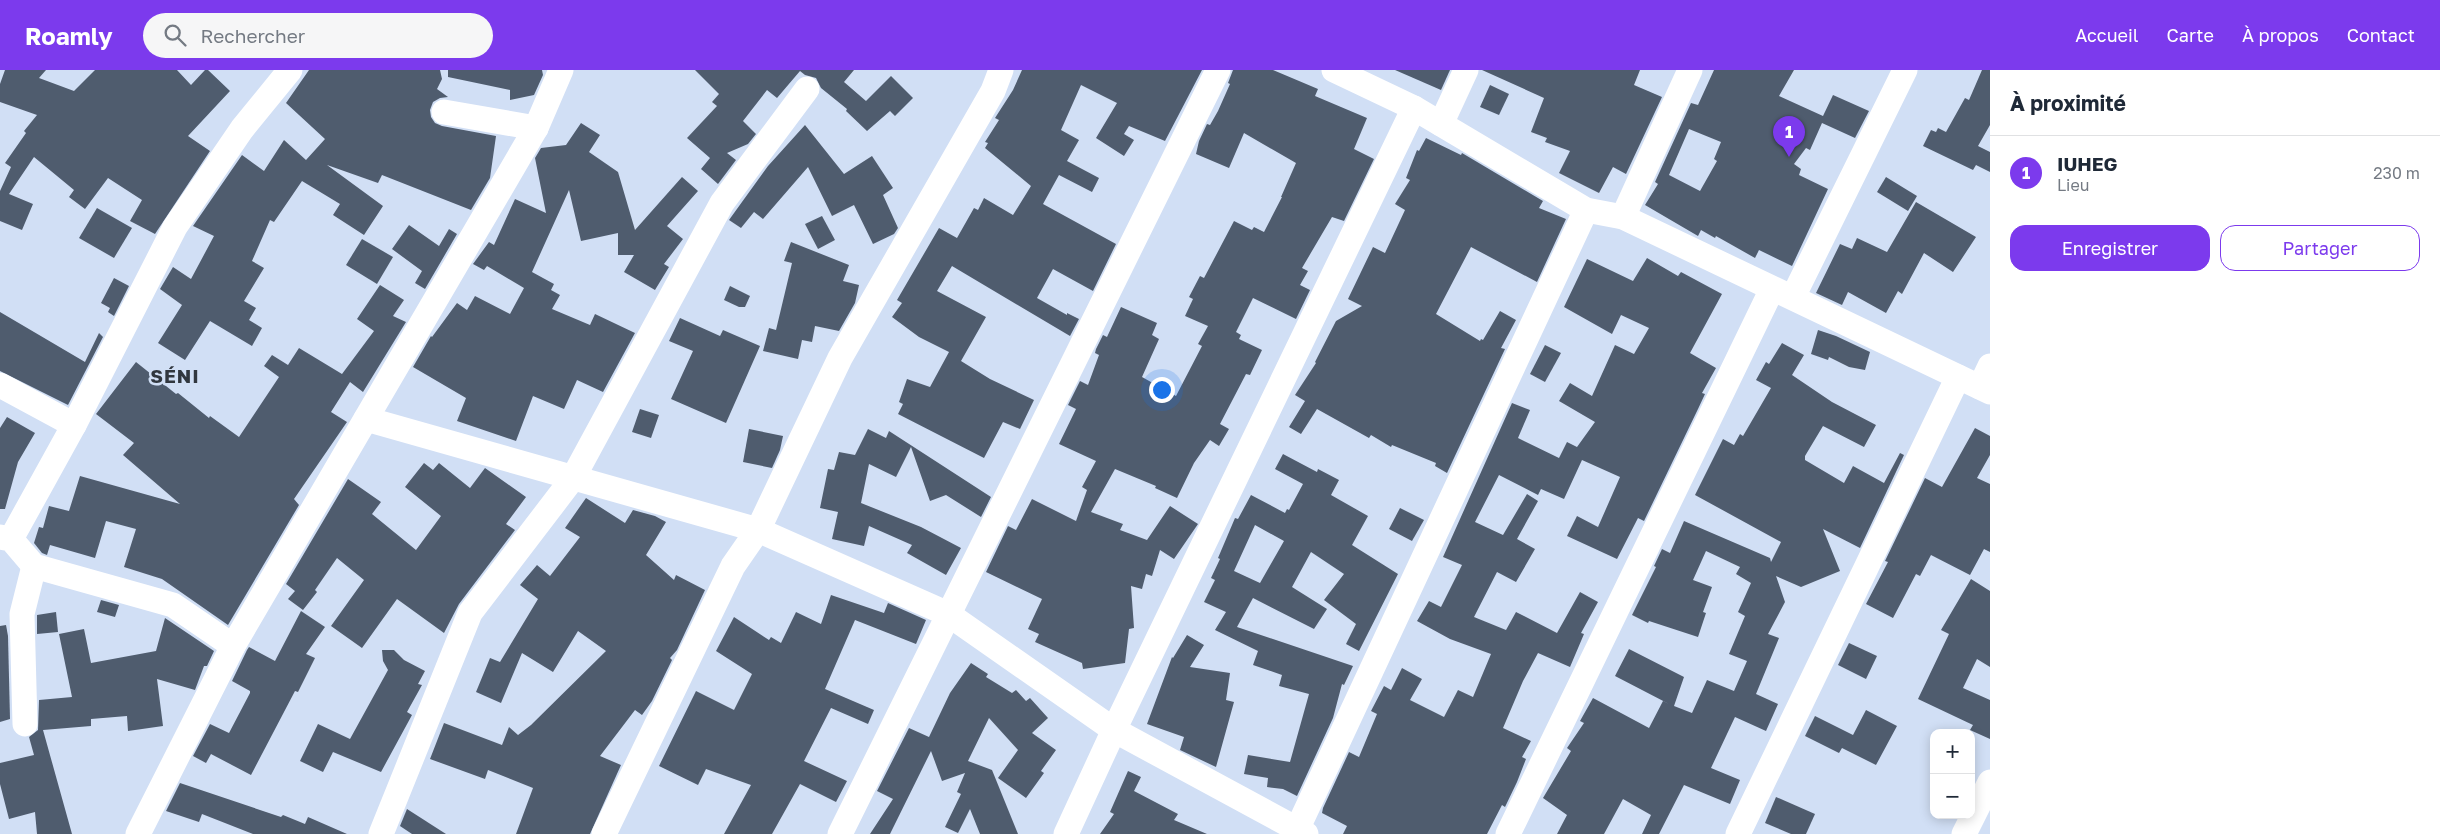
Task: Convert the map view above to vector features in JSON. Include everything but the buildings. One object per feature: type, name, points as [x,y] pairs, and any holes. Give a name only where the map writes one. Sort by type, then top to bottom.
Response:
[{"type":"street","points":[[233,646],[173,605],[34,566],[5,538],[74,424],[175,227],[242,129],[290,70]]},
{"type":"street","points":[[138,834],[233,646],[536,128],[561,70]]},
{"type":"street","points":[[604,834],[733,566],[758,530],[840,358],[993,91],[1001,70]]},
{"type":"street","points":[[840,834],[1218,70]]},
{"type":"street","points":[[1334,70],[1414,108],[1586,210],[1623,217],[1783,293],[1980,381],[1738,834]]},
{"type":"street","points":[[1441,124],[1466,70]]},
{"type":"street","points":[[1623,217],[1690,70]]},
{"type":"street","points":[[1508,834],[1783,293],[1905,70]]},
{"type":"street","points":[[381,834],[470,613],[573,478],[722,202],[807,89]]},
{"type":"street","points":[[1066,834],[1114,730],[1414,108]]},
{"type":"street","points":[[444,112],[536,128]]},
{"type":"street","points":[[366,419],[758,530],[948,614],[1114,730],[1299,832],[1586,210]]},
{"type":"street","points":[[0,385],[74,424]]},
{"type":"street","points":[[25,724],[22,614],[34,566]]},
{"type":"street","points":[[1964,834],[1990,782]]},
{"type":"place","name":"IUHEG","points":[[1789,157]]},
{"type":"district","name":"SÉNI","points":[[175,375]]}]
